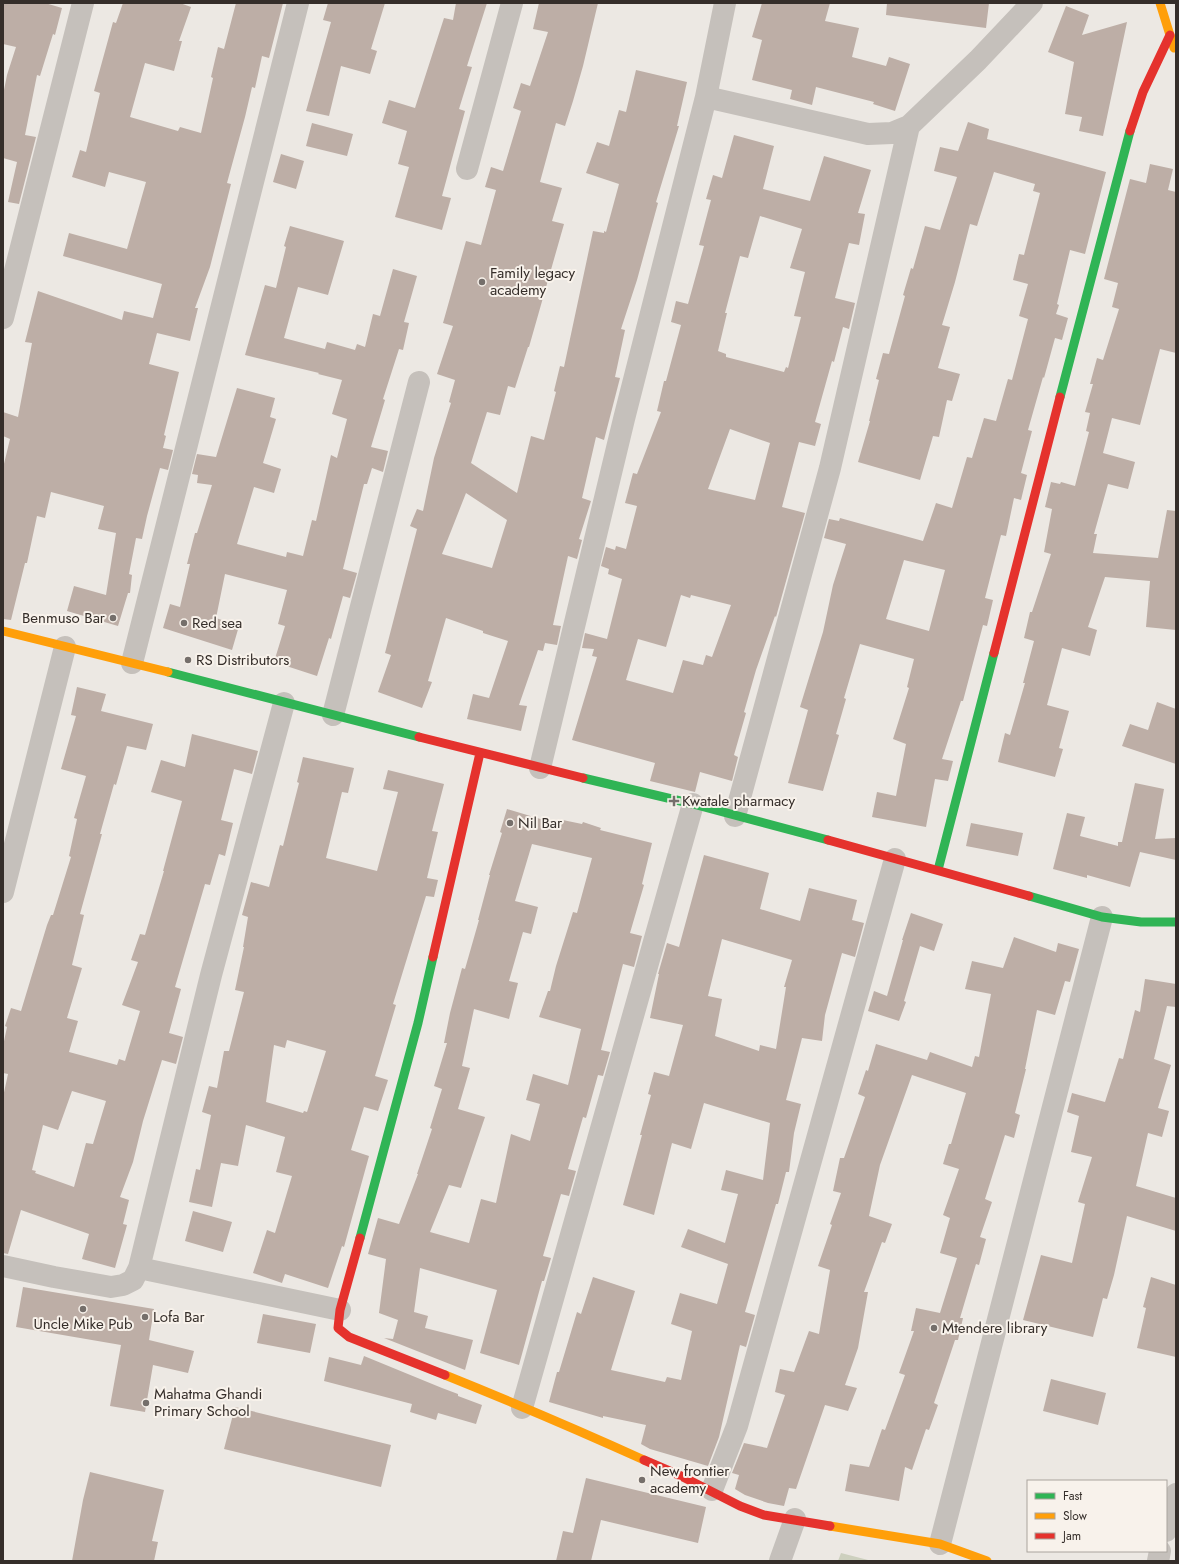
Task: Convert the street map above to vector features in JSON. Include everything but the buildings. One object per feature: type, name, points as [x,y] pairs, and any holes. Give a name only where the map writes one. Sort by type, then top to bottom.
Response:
[{"type":"street","points":[[3,318],[83,3]]},
{"type":"street","points":[[132,663],[298,3]]},
{"type":"street","points":[[467,169],[512,3]]},
{"type":"street","points":[[540,768],[624,419],[706,97],[725,3]]},
{"type":"street","points":[[706,97],[868,134],[892,133],[909,126],[978,60],[1032,3]]},
{"type":"street","points":[[1160,3],[1176,53]]},
{"type":"street","points":[[938,870],[1128,136],[1143,92],[1170,34]]},
{"type":"street","points":[[735,816],[830,468],[909,126]]},
{"type":"street","points":[[333,715],[419,382]]},
{"type":"street","points":[[3,631],[480,753],[693,804],[938,870],[1102,917],[1141,922],[1176,922]]},
{"type":"street","points":[[3,892],[65,647]]},
{"type":"street","points":[[3,1266],[111,1287],[123,1285],[133,1280],[139,1268],[211,975],[284,703]]},
{"type":"street","points":[[480,753],[418,1023],[340,1310],[338,1328],[349,1337],[522,1408],[553,1419],[712,1490],[740,1506],[764,1515],[940,1544],[987,1561]]},
{"type":"street","points":[[522,1408],[693,804]]},
{"type":"street","points":[[712,1490],[737,1426],[895,859]]},
{"type":"street","points":[[940,1544],[1102,917]]},
{"type":"street","points":[[139,1268],[340,1310]]},
{"type":"street","points":[[1167,1527],[1176,1494]]},
{"type":"street","points":[[780,1561],[795,1520]]},
{"type":"green space","points":[[841,1553],[872,1561],[838,1561]]},
{"type":"traffic: fast","points":[[1060,397],[1130,131]]},
{"type":"traffic: fast","points":[[938,870],[994,653]]},
{"type":"traffic: fast","points":[[168,672],[419,737]]},
{"type":"traffic: fast","points":[[583,778],[693,804],[828,840]]},
{"type":"traffic: fast","points":[[1029,896],[1102,917],[1141,922],[1176,922]]},
{"type":"traffic: fast","points":[[360,1238],[418,1023],[433,957]]},
{"type":"traffic: slow","points":[[1160,3],[1174,48]]},
{"type":"traffic: slow","points":[[3,631],[168,672]]},
{"type":"traffic: slow","points":[[445,1375],[545,1416],[644,1460]]},
{"type":"traffic: slow","points":[[830,1526],[940,1544],[987,1561]]},
{"type":"traffic: jam","points":[[1130,131],[1143,92],[1170,35]]},
{"type":"traffic: jam","points":[[994,653],[1060,397]]},
{"type":"traffic: jam","points":[[419,737],[583,778]]},
{"type":"traffic: jam","points":[[433,957],[480,753]]},
{"type":"traffic: jam","points":[[828,840],[1029,896]]},
{"type":"traffic: jam","points":[[360,1238],[340,1310],[338,1328],[349,1337],[445,1375]]},
{"type":"traffic: jam","points":[[644,1460],[681,1476],[740,1506],[764,1515],[830,1526]]},
{"type":"place","name":"Family legacy academy","points":[[482,282]]},
{"type":"place","name":"Benmuso Bar","points":[[113,618]]},
{"type":"place","name":"Red sea","points":[[184,623]]},
{"type":"place","name":"RS Distributors","points":[[188,660]]},
{"type":"place","name":"Kwatale pharmacy","points":[[674,801]]},
{"type":"place","name":"Nil Bar","points":[[510,823]]},
{"type":"place","name":"Uncle Mike Pub","points":[[83,1309]]},
{"type":"place","name":"Lofa Bar","points":[[145,1317]]},
{"type":"place","name":"Mtendere library","points":[[934,1328]]},
{"type":"place","name":"Mahatma Ghandi Primary School","points":[[146,1403]]},
{"type":"place","name":"New frontier academy","points":[[642,1480]]}]
